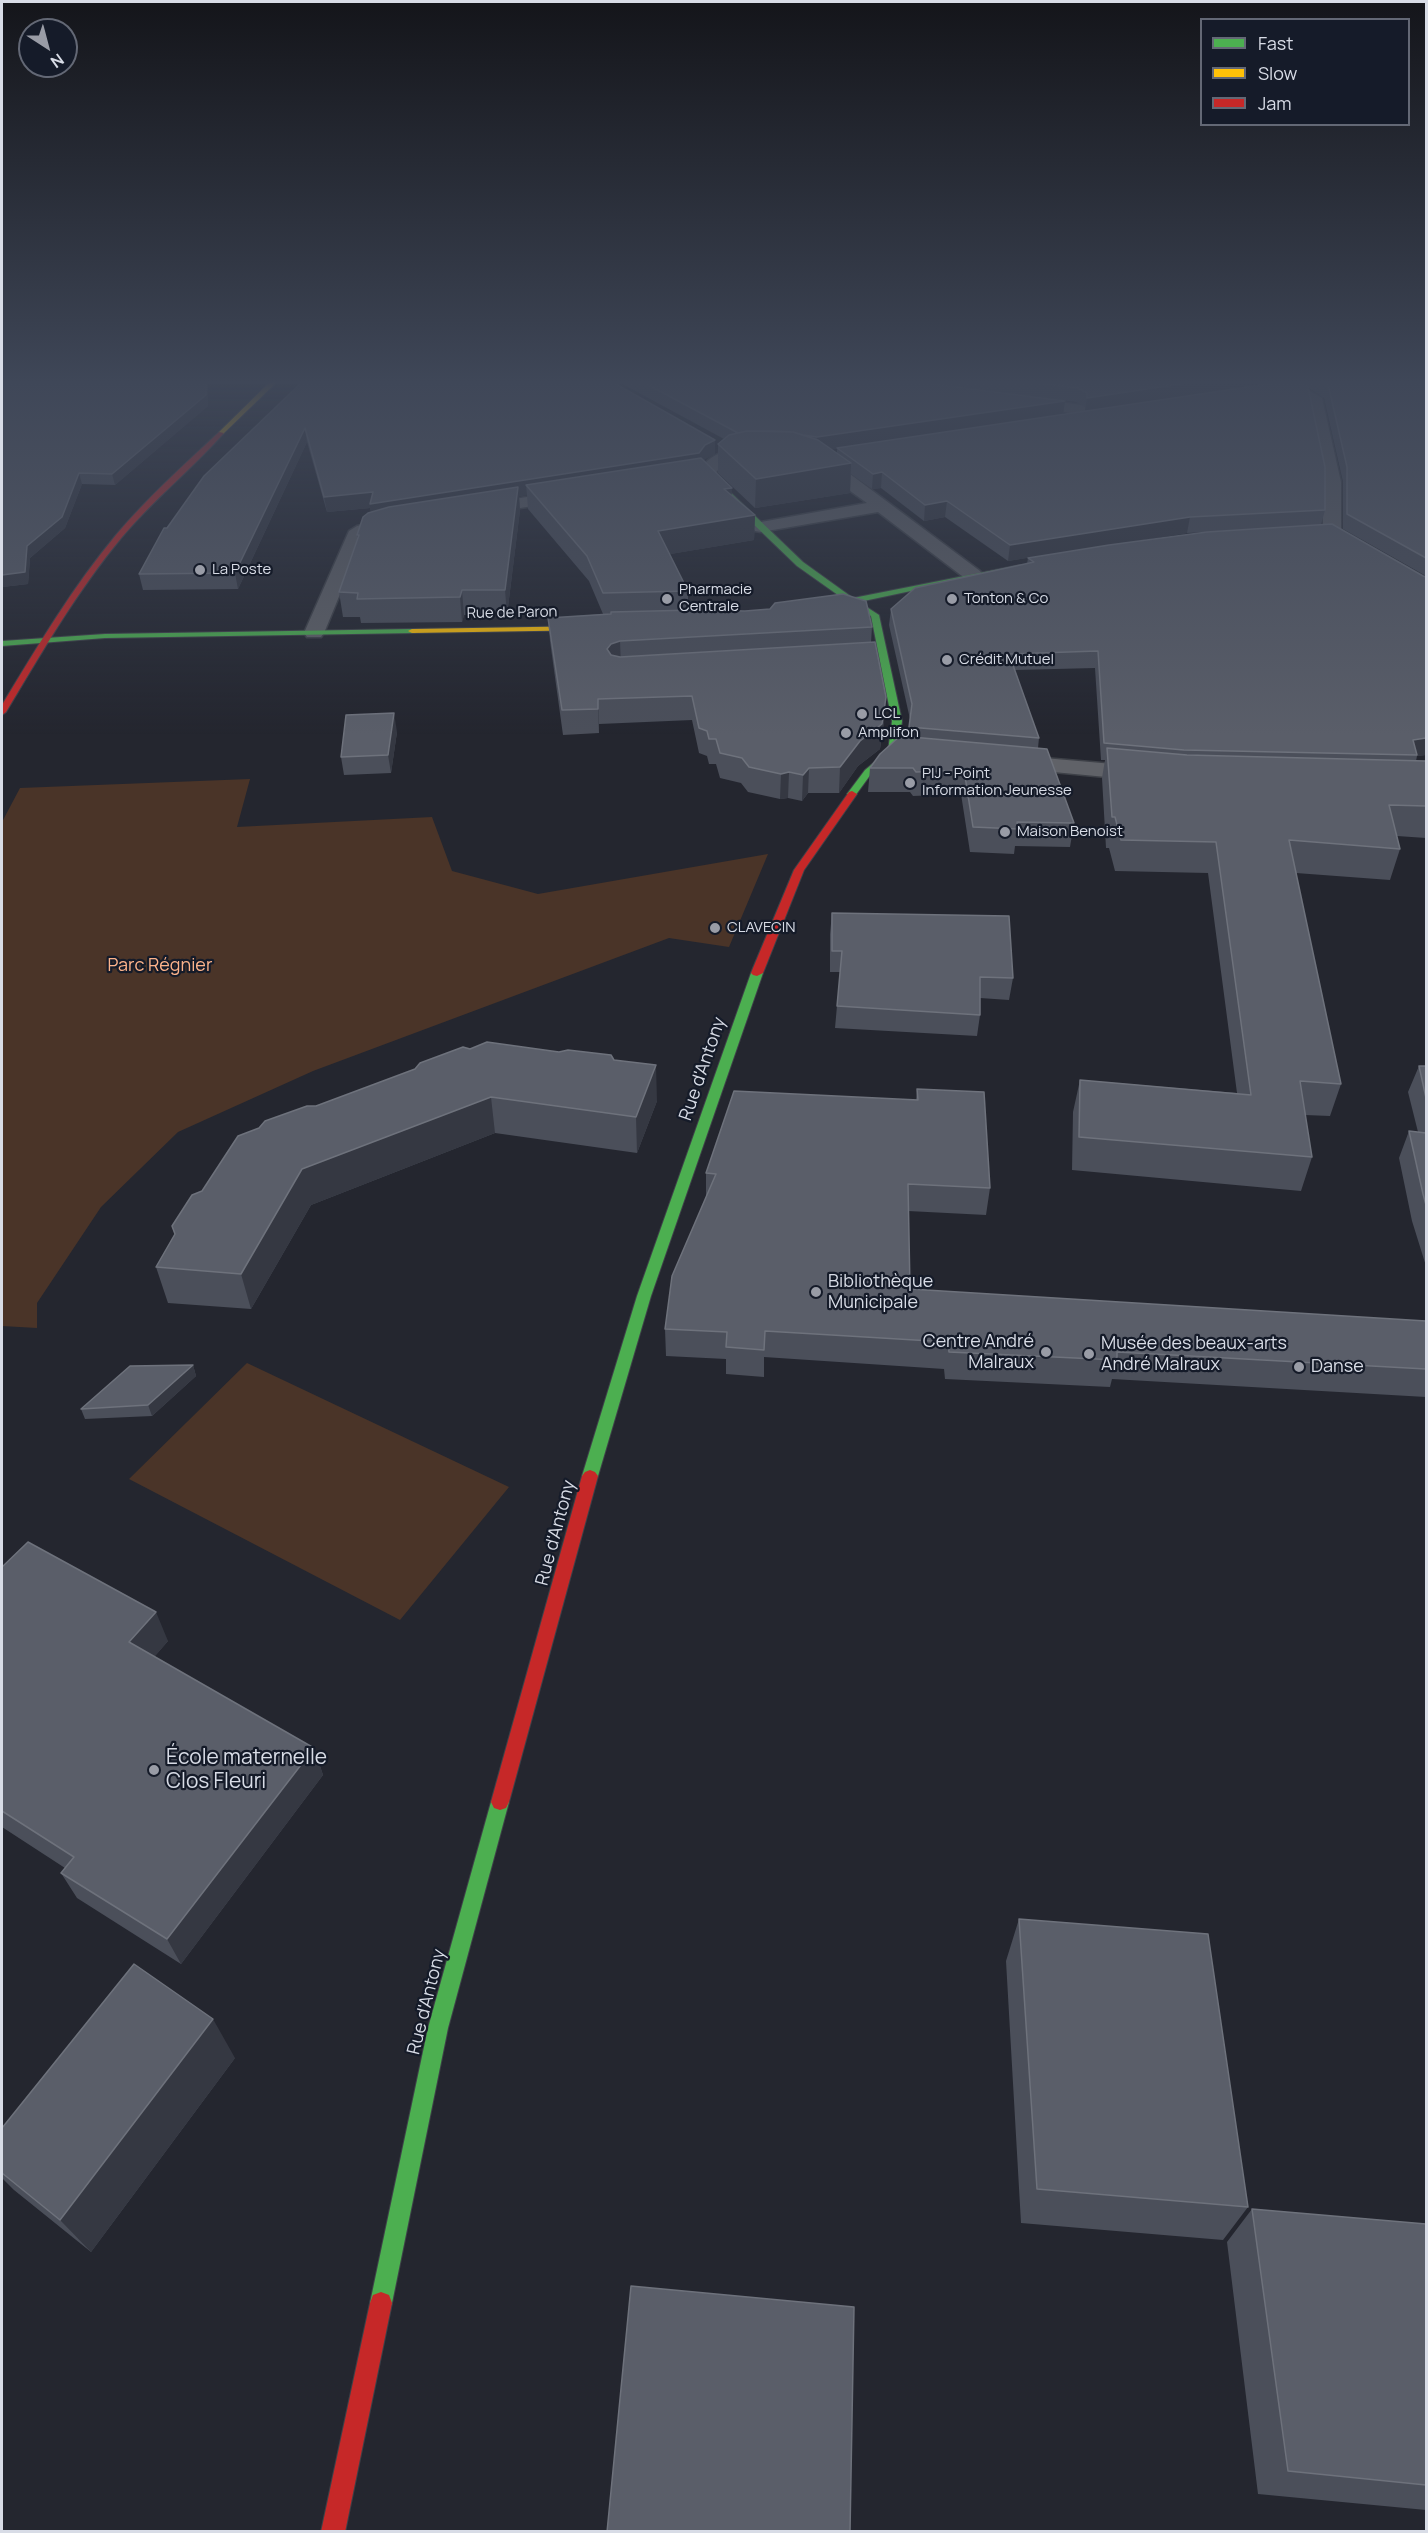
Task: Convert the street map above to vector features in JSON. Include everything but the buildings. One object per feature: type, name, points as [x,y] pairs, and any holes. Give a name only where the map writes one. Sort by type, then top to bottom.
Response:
[{"type":"street","points":[[2,712],[45,640],[107,550],[154,498]]},
{"type":"street","points":[[459,513],[552,498]]},
{"type":"street","points":[[731,498],[829,587],[854,600],[875,615],[897,721],[893,752],[917,754]]},
{"type":"street","points":[[871,498],[973,575]]},
{"type":"street","points":[[1330,498],[1326,533],[1426,586]]},
{"type":"street","points":[[761,527],[882,506]]},
{"type":"street","points":[[314,633],[355,535],[363,530],[392,522],[414,519]]},
{"type":"street","points":[[823,607],[973,575],[1032,565]]},
{"type":"street","name":"Rue de Paron","points":[[2,644],[105,636],[602,627]]},
{"type":"street","points":[[861,659],[885,658]]},
{"type":"street","name":"Rue d'Antony","points":[[333,2532],[438,2028],[597,1450],[648,1285],[742,1013],[799,870],[868,772],[893,752]]},
{"type":"street","points":[[989,760],[1168,775]]},
{"type":"green space","name":"Parc Régnier","points":[[250,779],[237,827],[432,817],[452,871],[538,894],[768,854],[729,947],[669,938],[313,1071],[178,1132],[101,1207],[37,1303],[37,1328],[2,1326],[2,822],[20,788]]},
{"type":"green space","points":[[247,1363],[509,1487],[400,1620],[129,1479]]},
{"type":"traffic: fast","points":[[732,498],[800,564],[834,590],[875,615],[897,721],[893,752],[868,772],[852,794]]},
{"type":"traffic: fast","points":[[841,603],[1020,567]]},
{"type":"traffic: fast","points":[[2,644],[105,636],[412,631]]},
{"type":"traffic: fast","points":[[590,1476],[644,1296],[757,973]]},
{"type":"traffic: fast","points":[[381,2303],[438,2028],[500,1802]]},
{"type":"traffic: slow","points":[[412,631],[593,628]]},
{"type":"traffic: jam","points":[[2,712],[39,650],[93,570],[120,535],[154,498]]},
{"type":"traffic: jam","points":[[757,973],[799,870],[852,794]]},
{"type":"traffic: jam","points":[[500,1802],[590,1476]]},
{"type":"traffic: jam","points":[[333,2532],[381,2303]]},
{"type":"place","name":"La Poste","points":[[200,570]]},
{"type":"place","name":"Pharmacie Centrale","points":[[667,599]]},
{"type":"place","name":"Tonton & Co","points":[[952,599]]},
{"type":"place","name":"Crédit Mutuel","points":[[947,660]]},
{"type":"place","name":"LCL","points":[[862,714]]},
{"type":"place","name":"Amplifon","points":[[846,733]]},
{"type":"place","name":"PIJ - Point Information Jeunesse","points":[[910,783]]},
{"type":"place","name":"Maison Benoist","points":[[1005,832]]},
{"type":"place","name":"CLAVECIN","points":[[715,928]]},
{"type":"place","name":"Bibliothèque Municipale","points":[[816,1292]]},
{"type":"place","name":"Centre André Malraux","points":[[1046,1352]]},
{"type":"place","name":"Musée des beaux-arts André Malraux","points":[[1089,1354]]},
{"type":"place","name":"Danse","points":[[1299,1367]]},
{"type":"place","name":"École maternelle Clos Fleuri","points":[[154,1770]]}]
